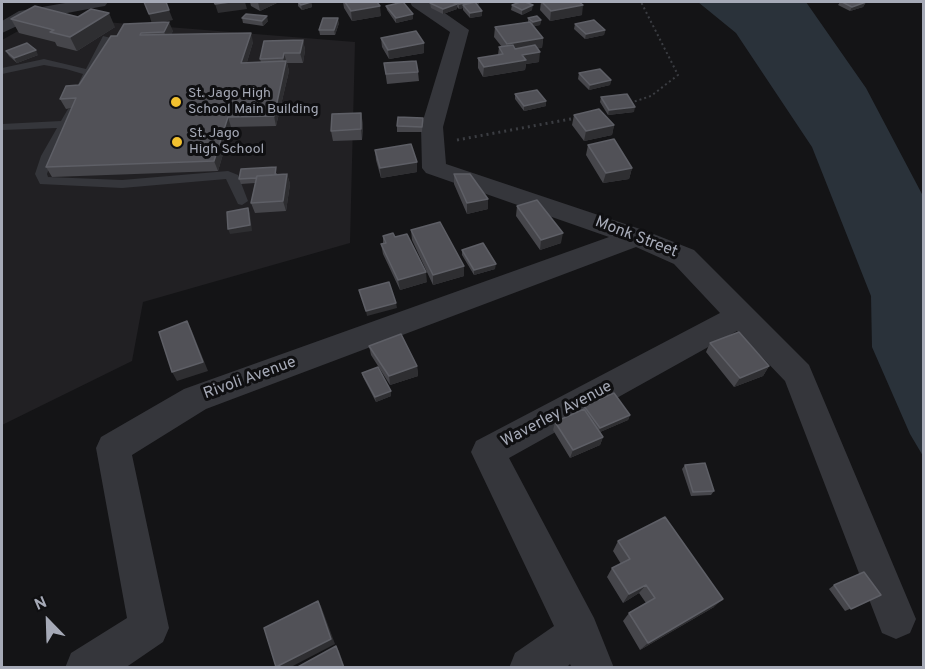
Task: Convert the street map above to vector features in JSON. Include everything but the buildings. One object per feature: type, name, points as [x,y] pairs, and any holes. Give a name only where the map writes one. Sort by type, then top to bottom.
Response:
[{"type":"street","points":[[2,28],[25,15],[99,2]]},
{"type":"street","name":"Monk Street","points":[[418,2],[460,30],[432,127],[434,168],[637,237],[684,257],[798,375],[896,619]]},
{"type":"street","name":"Rivoli Avenue","points":[[86,668],[124,657],[149,628],[113,448],[195,399],[637,237]]},
{"type":"street","name":"Waverley Avenue","points":[[586,650],[488,452],[741,315]]},
{"type":"street","points":[[530,668],[586,650]]},
{"type":"lane","points":[[78,96],[106,38]]},
{"type":"lane","points":[[2,71],[44,62],[68,66],[88,73]]},
{"type":"lane","points":[[73,108],[47,156],[41,174],[44,181],[122,184],[228,175],[234,178],[242,201]]},
{"type":"lane","points":[[2,127],[66,124]]},
{"type":"path","points":[[629,103],[651,96],[678,75],[641,2]]},
{"type":"path","points":[[433,144],[586,116]]},
{"type":"shaded area","points":[[698,2],[806,2],[866,88],[923,196],[923,456],[910,434],[872,347],[871,296],[812,147],[736,33]]},
{"type":"shaded area","name":"St. Jago High School","points":[[43,17],[355,42],[350,243],[143,302],[132,361],[2,425],[2,40]]},
{"type":"place","name":"St. Jago High School Main Building","points":[[176,102]]},
{"type":"place","name":"St. Jago High School","points":[[177,142]]}]
